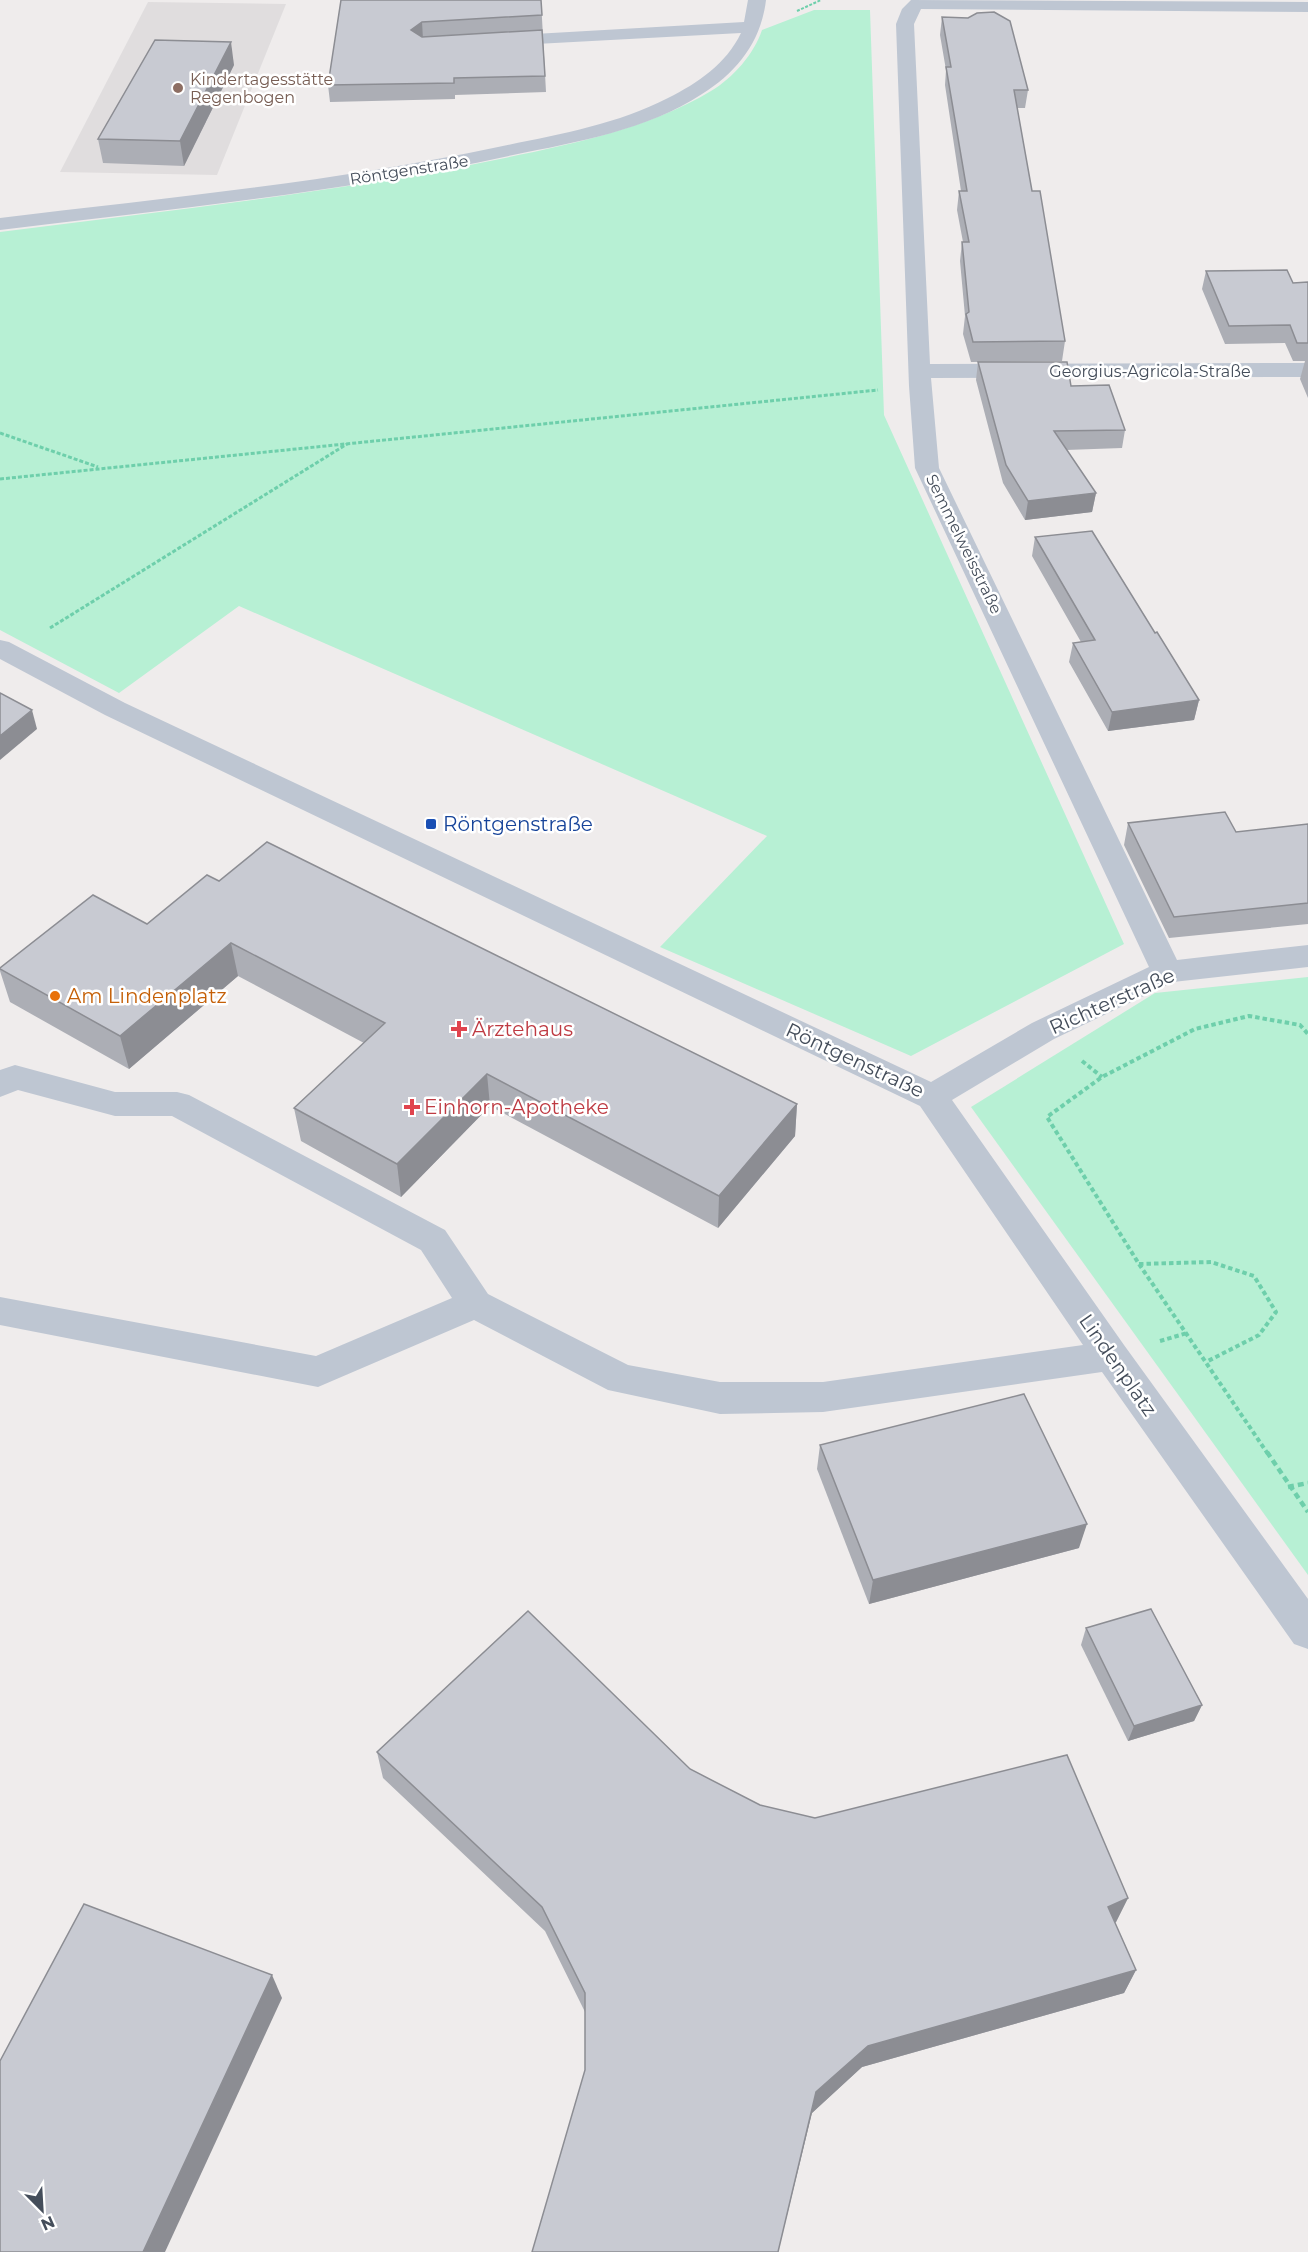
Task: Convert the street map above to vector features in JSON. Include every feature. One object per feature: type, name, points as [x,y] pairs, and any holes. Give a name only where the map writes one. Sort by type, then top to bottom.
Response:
[{"type":"street","name":"Röntgenstraße","points":[[0,224],[351,180],[472,160],[578,135],[647,115],[693,91],[731,63],[745,45],[757,0]]},
{"type":"street","name":"Semmelweisstraße","points":[[1167,972],[927,468],[920,378],[905,24],[911,9],[916,4],[1308,7]]},
{"type":"street","points":[[482,42],[751,27]]},
{"type":"street","name":"Georgius-Agricola-Straße","points":[[920,378],[1308,370]]},
{"type":"street","name":"Röntgenstraße","points":[[6,651],[126,714],[932,1097]]},
{"type":"street","name":"Richterstraße","points":[[932,1097],[1043,1031],[1167,972],[1308,956]]},
{"type":"street","points":[[0,1085],[15,1077],[115,1104],[177,1104],[433,1240],[475,1304],[621,1379],[720,1398],[823,1397],[1112,1356]]},
{"type":"street","name":"Lindenplatz","points":[[932,1097],[1112,1356],[1308,1631]]},
{"type":"street","points":[[0,1311],[318,1371],[475,1304]]},
{"type":"path","points":[[803,8],[821,0]]},
{"type":"path","points":[[0,479],[347,443],[920,378]]},
{"type":"path","points":[[0,433],[101,468]]},
{"type":"path","points":[[6,651],[347,443]]},
{"type":"path","points":[[1308,1035],[1300,1025],[1249,1016],[1195,1029],[1102,1077],[1047,1117],[1139,1264],[1208,1361],[1288,1487],[1308,1512]]},
{"type":"path","points":[[1139,1264],[1211,1262],[1254,1276],[1276,1312],[1259,1335],[1208,1361]]},
{"type":"path","points":[[1288,1487],[1308,1483]]},
{"type":"shaded area","name":"Kindertagesstätte Regenbogen","points":[[148,2],[286,4],[217,175],[60,172]]},
{"type":"green space","points":[[814,10],[870,10],[884,415],[1124,944],[911,1056],[660,947],[767,836],[239,606],[119,693],[0,630],[0,232],[248,200],[434,172],[606,134],[660,116],[711,91],[742,65],[754,48],[762,30]]},
{"type":"green space","points":[[1308,977],[1308,1575],[971,1107],[1155,993]]},
{"type":"building","points":[[341,0],[541,0],[542,15],[422,22],[411,30],[422,37],[542,30],[545,76],[454,78],[454,83],[328,85]]},
{"type":"building","points":[[994,12],[1010,21],[1028,90],[1014,90],[1032,191],[1040,191],[1065,341],[973,342],[966,314],[969,312],[962,242],[969,242],[959,191],[967,191],[946,67],[951,67],[942,17],[968,18],[977,13]]},
{"type":"building","points":[[155,40],[231,42],[180,141],[98,139]]},
{"type":"building","points":[[1287,270],[1293,283],[1308,282],[1308,343],[1297,343],[1290,325],[1229,326],[1206,271]]},
{"type":"building","points":[[978,362],[1067,362],[1071,386],[1109,385],[1125,430],[1054,431],[1096,493],[1028,501],[1006,465]]},
{"type":"building","points":[[1092,531],[1199,700],[1112,712],[1073,643],[1095,640],[1035,537]]},
{"type":"building","points":[[0,693],[32,710],[0,736]]},
{"type":"building","points":[[1225,812],[1236,832],[1308,824],[1308,903],[1174,917],[1128,823]]},
{"type":"building","name":"Ärztehaus","points":[[267,842],[797,1104],[719,1196],[487,1074],[397,1164],[294,1108],[385,1023],[231,943],[120,1036],[0,969],[93,895],[147,924],[207,875],[219,881]]},
{"type":"building","points":[[1024,1394],[1087,1524],[873,1580],[820,1445]]},
{"type":"building","points":[[1151,1609],[1202,1705],[1134,1726],[1086,1628]]},
{"type":"building","points":[[528,1611],[690,1769],[760,1805],[815,1818],[1067,1755],[1128,1898],[1108,1907],[1136,1970],[868,2046],[816,2092],[778,2252],[532,2252],[585,2070],[585,1993],[542,1907],[377,1752]]},
{"type":"building","points":[[84,1904],[272,1975],[143,2252],[0,2252],[0,2061]]},
{"type":"place","name":"Kindertagesstätte Regenbogen","points":[[178,88]]},
{"type":"place","name":"Röntgenstraße","points":[[431,824]]},
{"type":"place","name":"Am Lindenplatz","points":[[55,996]]},
{"type":"place","name":"Ärztehaus","points":[[459,1029]]},
{"type":"place","name":"Einhorn-Apotheke","points":[[412,1107]]}]
